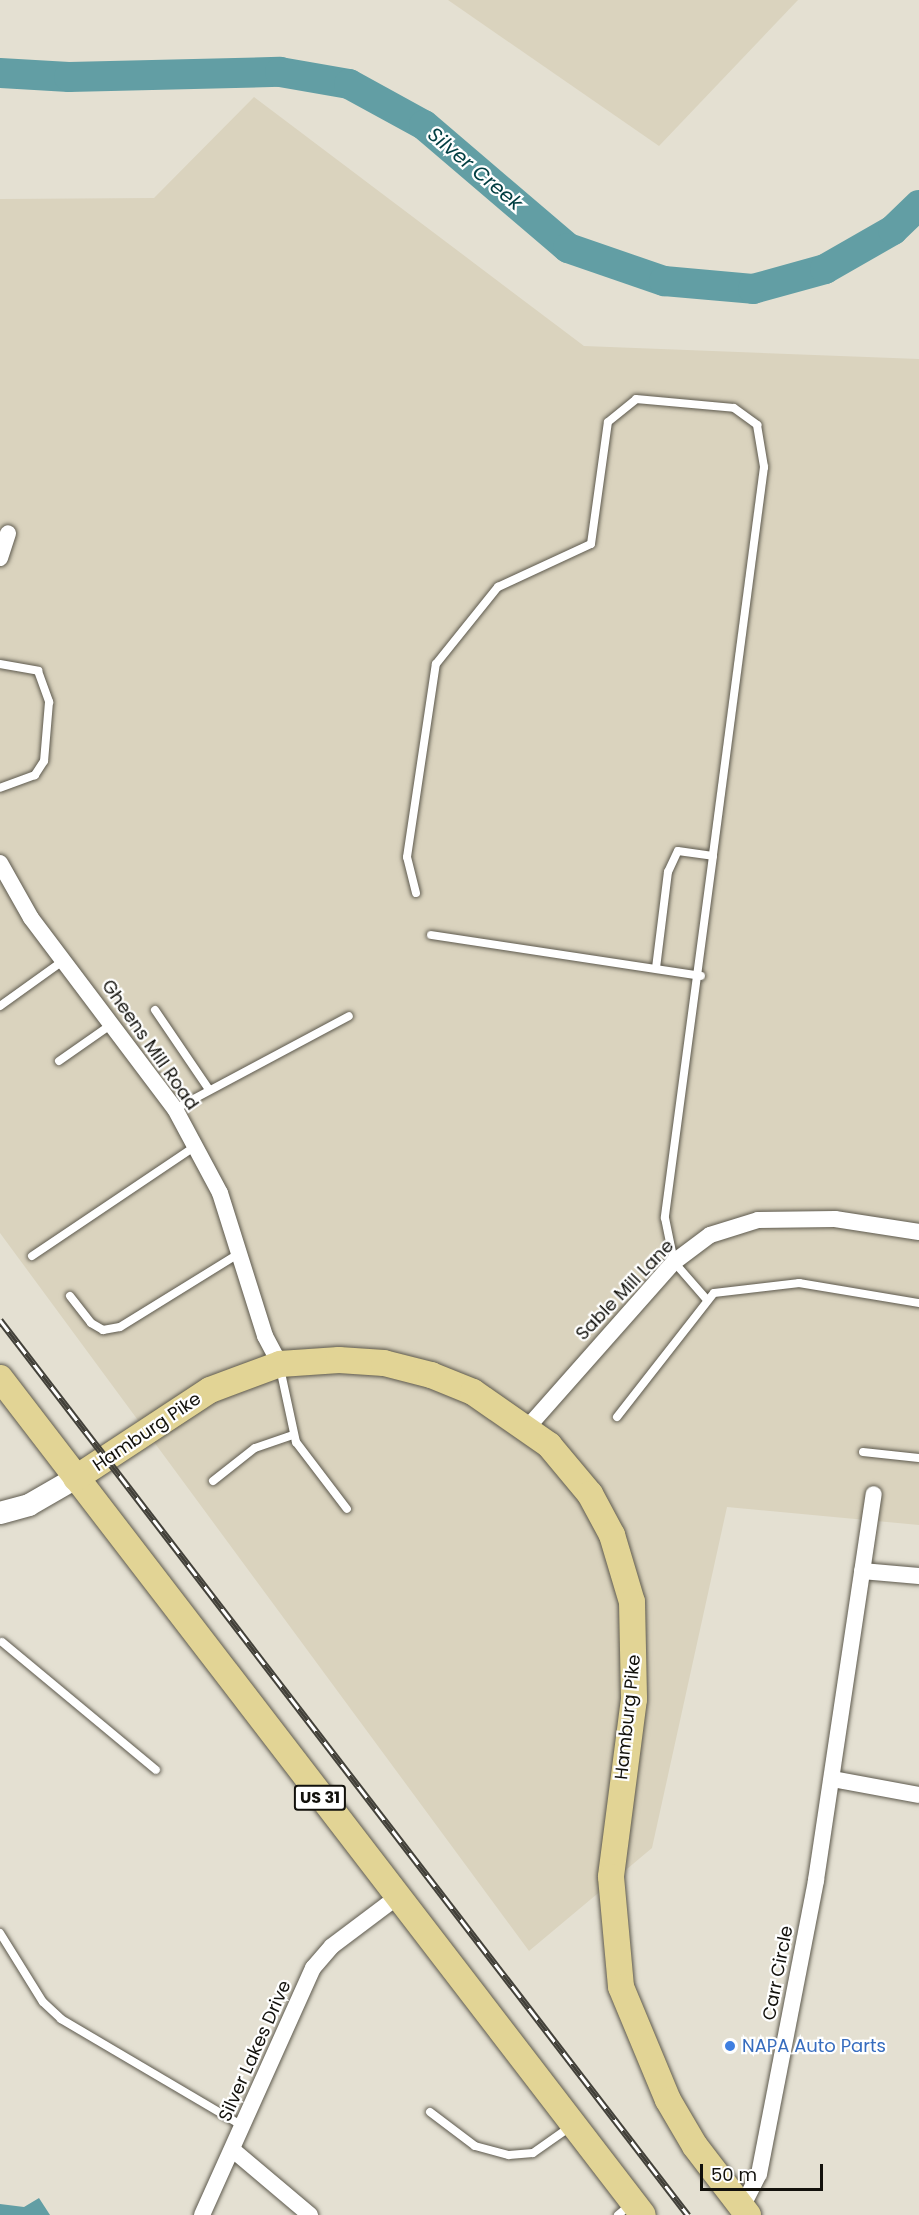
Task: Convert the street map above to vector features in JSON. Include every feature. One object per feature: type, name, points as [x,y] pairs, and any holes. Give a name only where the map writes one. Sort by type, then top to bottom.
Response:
[{"type":"main road","name":"Hamburg Pike","points":[[76,1478],[178,1407],[247,1373],[280,1364],[384,1363],[431,1375],[473,1392],[549,1445],[590,1494],[612,1535],[632,1602],[634,1699],[611,1877],[621,1987],[668,2100],[694,2146],[745,2211]]},
{"type":"main road","name":"US 31","points":[[0,1378],[396,1898],[573,2125],[631,2211]]},
{"type":"street","points":[[0,558],[8,533]]},
{"type":"street","name":"Gheens Mill Road","points":[[0,863],[63,960],[175,1109],[193,1148],[220,1193],[265,1336],[280,1364]]},
{"type":"street","name":"Sable Mill Lane","points":[[527,1428],[674,1262],[710,1235],[758,1221],[835,1219],[919,1232]]},
{"type":"street","points":[[0,1513],[29,1505],[76,1478]]},
{"type":"street","name":"Carr Circle","points":[[745,2211],[759,2174],[833,1779],[874,1494]]},
{"type":"street","points":[[862,1571],[919,1576]]},
{"type":"street","points":[[833,1779],[919,1795]]},
{"type":"street","name":"Silver Lakes Drive","points":[[202,2215],[313,1968],[332,1946],[396,1898]]},
{"type":"street","points":[[233,2150],[310,2215]]},
{"type":"lane","points":[[416,893],[407,857],[436,664],[498,587],[591,544],[608,422],[636,399],[734,408],[757,425],[764,467],[713,856],[701,976],[665,1218],[674,1262],[707,1300]]},
{"type":"lane","points":[[0,664],[38,671],[48,702],[44,761],[36,775],[0,788]]},
{"type":"lane","points":[[656,968],[668,872],[678,851],[713,856]]},
{"type":"lane","points":[[431,935],[701,976]]},
{"type":"lane","points":[[0,1006],[63,960]]},
{"type":"lane","points":[[155,1010],[208,1088]]},
{"type":"lane","points":[[175,1109],[208,1088],[349,1016]]},
{"type":"lane","points":[[59,1061],[112,1024]]},
{"type":"lane","points":[[32,1256],[193,1148]]},
{"type":"lane","points":[[70,1296],[91,1323],[103,1330],[120,1327],[240,1253]]},
{"type":"lane","points":[[618,1417],[714,1293],[799,1283],[919,1304]]},
{"type":"lane","points":[[280,1364],[293,1435],[347,1509]]},
{"type":"lane","points":[[213,1481],[255,1448],[293,1435]]},
{"type":"lane","points":[[863,1452],[919,1458]]},
{"type":"lane","points":[[1,1642],[156,1770]]},
{"type":"lane","points":[[0,1933],[43,2002],[61,2019],[243,2126]]},
{"type":"lane","points":[[430,2112],[475,2146],[509,2155],[533,2153],[573,2125]]},
{"type":"shaded area","points":[[448,0],[798,0],[659,146]]},
{"type":"shaded area","points":[[254,97],[584,346],[919,359],[919,1525],[727,1507],[652,1848],[529,1951],[0,1233],[0,199],[154,198]]},
{"type":"water","points":[[39,2198],[50,2215],[0,2215],[0,2204],[24,2207]]},
{"type":"waterway","name":"Silver Creek","points":[[0,73],[69,77],[280,72],[349,84],[424,125],[568,248],[664,281],[753,289],[825,269],[893,230],[919,205]]},
{"type":"railway","points":[[0,1320],[688,2215]]},
{"type":"place","name":"NAPA Auto Parts","points":[[730,2046]]}]
